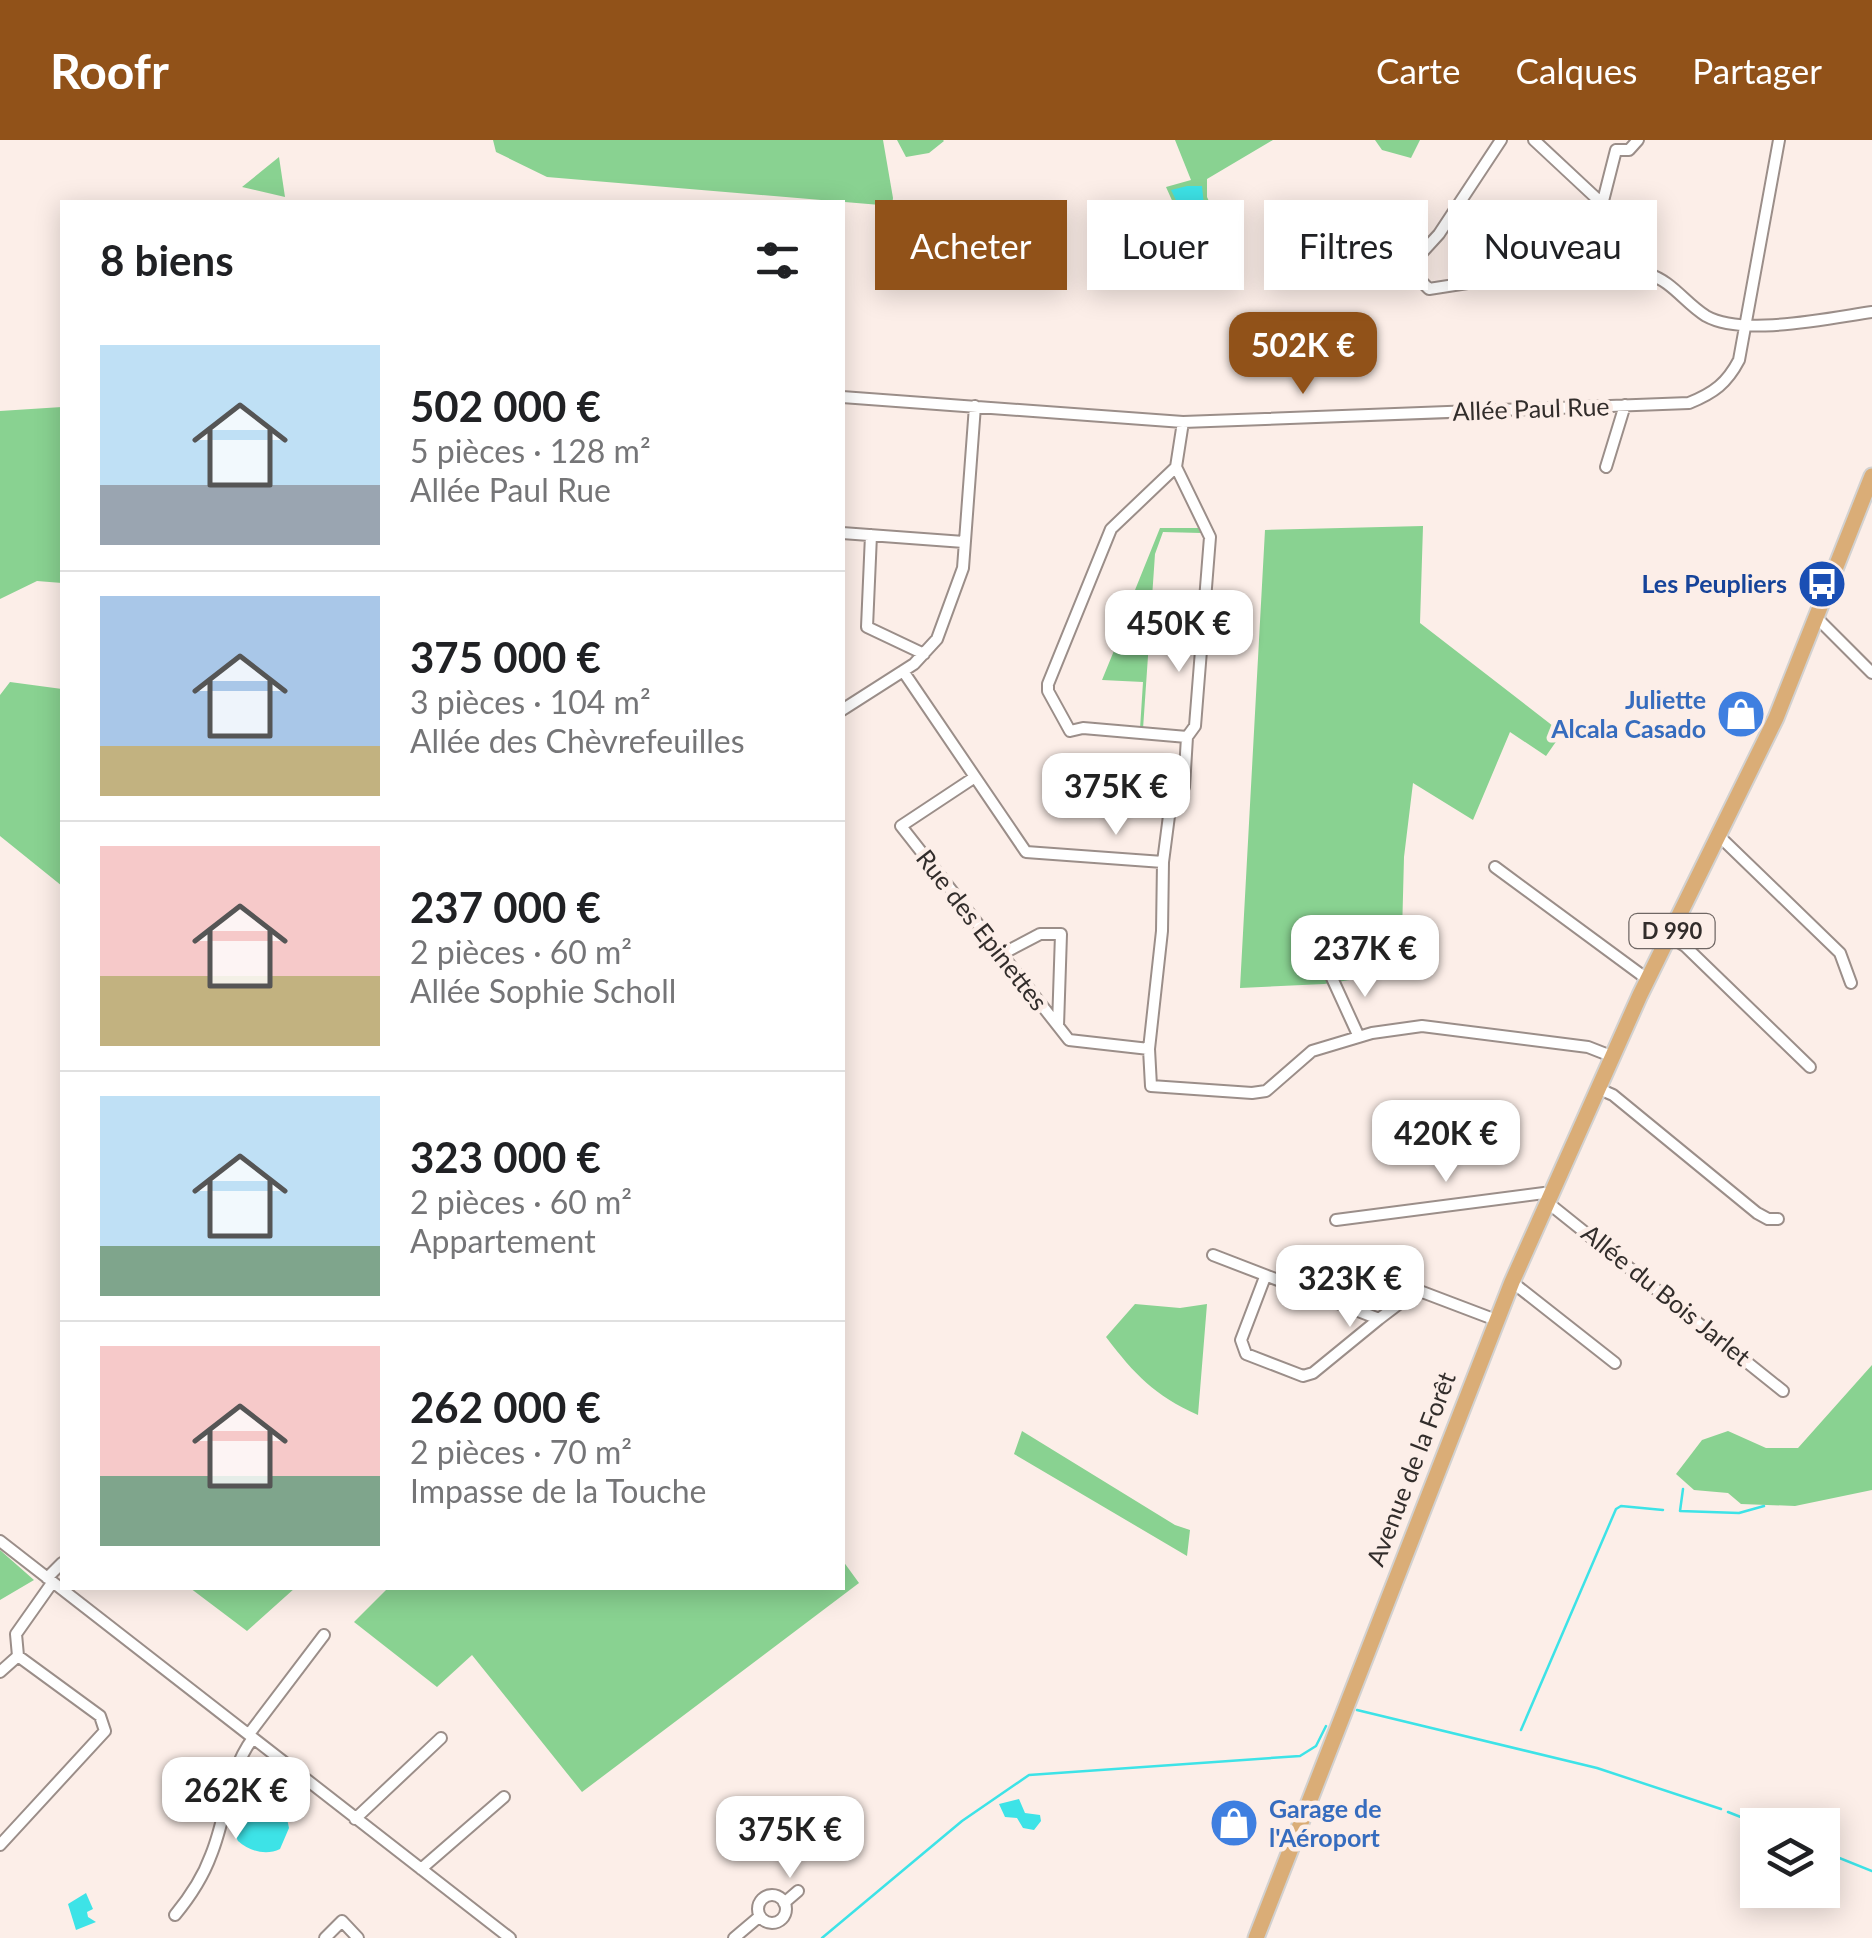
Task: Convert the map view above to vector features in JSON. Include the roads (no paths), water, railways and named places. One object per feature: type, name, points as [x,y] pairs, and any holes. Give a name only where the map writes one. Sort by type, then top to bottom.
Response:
[{"type":"main road","name":"Avenue de la Forêt","points":[[1256,1938],[1512,1282],[1647,979],[1776,718],[1872,476]]},
{"type":"street","points":[[1461,200],[1501,140]]},
{"type":"street","points":[[1534,140],[1602,200]]},
{"type":"street","points":[[1607,140],[1616,150],[1629,150],[1638,140]]},
{"type":"street","name":"Allée Paul Rue","points":[[845,397],[1183,422],[1689,403],[1712,394],[1729,379],[1739,360],[1779,140]]},
{"type":"street","points":[[1603,200],[1616,150]]},
{"type":"street","points":[[1448,220],[1418,257],[1416,276],[1429,289],[1448,287]]},
{"type":"street","points":[[1657,277],[1707,316],[1726,324],[1872,312]]},
{"type":"street","points":[[845,708],[903,671],[936,639],[963,568],[975,406]]},
{"type":"street","points":[[1606,467],[1624,406]]},
{"type":"street","points":[[1183,422],[1176,467],[1210,537],[1194,726],[1187,737],[1184,787],[1170,808],[1163,862],[1162,931],[1149,1049],[1151,1086],[1266,1091],[1312,1051],[1359,1037],[1422,1026],[1588,1046],[1611,1056]]},
{"type":"street","points":[[1176,467],[1111,529],[1048,691],[1070,731],[1083,728],[1187,737]]},
{"type":"street","points":[[845,532],[964,542]]},
{"type":"street","points":[[871,535],[867,627],[924,654]]},
{"type":"street","points":[[1818,619],[1872,674]]},
{"type":"street","points":[[903,671],[1026,852],[1163,862]]},
{"type":"street","name":"Rue des Epinettes","points":[[975,777],[901,826],[1069,1040],[1149,1049]]},
{"type":"street","points":[[1719,836],[1840,953],[1851,983]]},
{"type":"street","points":[[1495,867],[1647,979]]},
{"type":"street","points":[[1002,954],[1040,934],[1061,934],[1058,1027]]},
{"type":"street","points":[[1670,936],[1810,1067]]},
{"type":"street","points":[[1332,978],[1359,1037]]},
{"type":"street","points":[[1597,1088],[1614,1095],[1768,1220],[1778,1219]]},
{"type":"street","points":[[1336,1220],[1544,1193],[1548,1199]]},
{"type":"street","name":"Allée du Bois Jarlet","points":[[1548,1199],[1783,1391]]},
{"type":"street","points":[[1213,1255],[1378,1319]]},
{"type":"street","points":[[1265,1277],[1240,1340],[1241,1347],[1246,1354],[1304,1376],[1417,1290],[1496,1320]]},
{"type":"street","points":[[1512,1282],[1615,1364]]},
{"type":"street","points":[[0,1542],[60,1588]]},
{"type":"street","points":[[0,1845],[105,1731],[100,1716],[18,1656],[16,1634],[60,1566]]},
{"type":"street","points":[[63,1590],[421,1869],[496,1933],[510,1938]]},
{"type":"street","points":[[175,1915],[209,1860],[236,1768],[251,1736],[324,1635]]},
{"type":"street","points":[[0,1672],[18,1656]]},
{"type":"street","points":[[355,1819],[441,1738]]},
{"type":"street","points":[[421,1869],[504,1797]]},
{"type":"street","points":[[784,1903],[798,1891]]},
{"type":"street","points":[[776,1896],[784,1903],[785,1916],[776,1923],[764,1922],[760,1916],[758,1906],[765,1897],[776,1896]]},
{"type":"street","points":[[734,1938],[760,1916]]},
{"type":"street","points":[[325,1938],[342,1921],[358,1938]]},
{"type":"water","points":[[1202,186],[1203,200],[1176,200],[1171,190]]},
{"type":"water","points":[[1019,1799],[1025,1813],[1040,1815],[1041,1821],[1034,1830],[1023,1828],[1017,1818],[1005,1817],[999,1804]]},
{"type":"water","points":[[246,1800],[268,1804],[286,1814],[289,1828],[280,1849],[258,1851],[238,1841],[235,1819]]},
{"type":"water","points":[[86,1893],[93,1909],[87,1912],[88,1917],[96,1922],[76,1930],[68,1904]]},
{"type":"waterway","points":[[1683,1489],[1680,1511],[1739,1513],[1764,1506]]},
{"type":"waterway","points":[[1521,1730],[1616,1509],[1621,1506],[1663,1510]]},
{"type":"waterway","points":[[1357,1710],[1597,1768],[1721,1809]]},
{"type":"waterway","points":[[822,1938],[962,1821],[1029,1775],[1300,1756],[1316,1746],[1326,1726]]},
{"type":"waterway","points":[[1728,1812],[1740,1817]]},
{"type":"waterway","points":[[1840,1858],[1872,1871]]},
{"type":"place","name":"Les Peupliers","points":[[1822,584]]},
{"type":"place","name":"Juliette Alcala Casado","points":[[1741,714]]},
{"type":"place","name":"Garage de l'Aéroport","points":[[1234,1823]]}]
